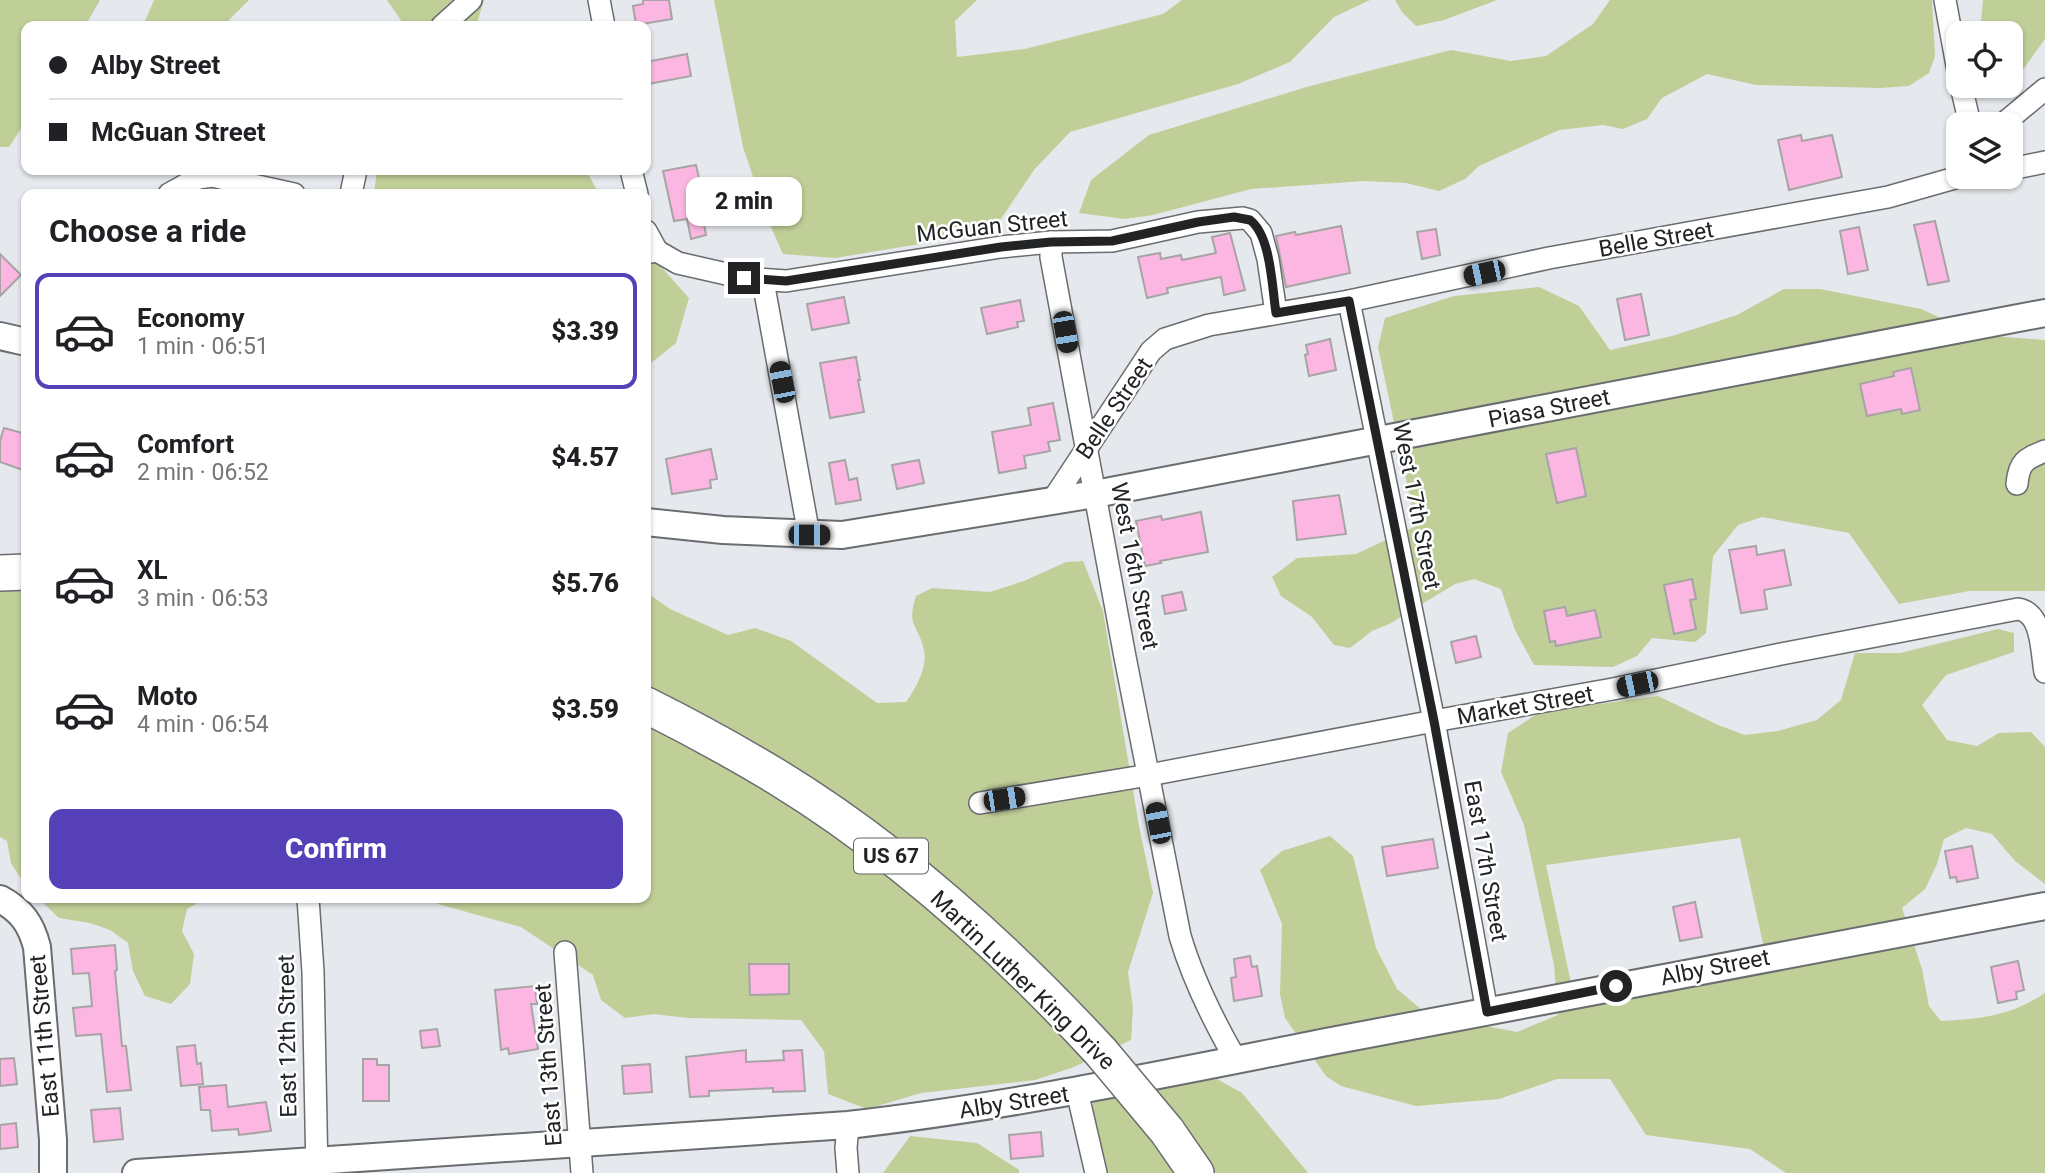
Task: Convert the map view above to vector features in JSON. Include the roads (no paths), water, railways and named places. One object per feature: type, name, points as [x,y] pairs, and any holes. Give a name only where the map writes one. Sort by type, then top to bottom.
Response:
[{"type":"highway","points":[[0,573],[21,572]]},
{"type":"highway","name":"Martin Luther King Drive","points":[[651,708],[778,777],[891,857],[997,947],[1101,1052],[1167,1131],[1196,1173]]},
{"type":"street","points":[[448,21],[471,0]]},
{"type":"street","points":[[599,0],[603,21]]},
{"type":"street","points":[[1945,0],[1949,21]]},
{"type":"street","points":[[2017,112],[2045,89]]},
{"type":"street","points":[[2023,167],[2045,162]]},
{"type":"street","points":[[176,189],[198,178],[212,176],[271,189]]},
{"type":"street","name":"Belle Street","points":[[1052,501],[1145,360],[1165,339],[1209,325],[1349,301],[1549,258],[1888,197],[1946,180]]},
{"type":"street","name":"McGuan Street","points":[[652,252],[678,263],[709,271],[763,281],[786,281],[1001,247],[1051,242],[1112,241],[1234,217],[1250,220],[1261,233],[1276,313]]},
{"type":"street","name":"West 16th Street","points":[[1051,242],[1051,257],[1086,449],[1180,936],[1189,966],[1211,1016],[1236,1060]]},
{"type":"street","points":[[763,281],[809,535]]},
{"type":"street","name":"West 17th Street","points":[[1349,301],[1434,721]]},
{"type":"street","name":"Piasa Street","points":[[1052,501],[2045,313]]},
{"type":"street","points":[[2017,484],[2019,468],[2028,458],[2045,451]]},
{"type":"street","points":[[651,522],[842,536],[1052,501]]},
{"type":"street","name":"Market Street","points":[[980,803],[1149,775],[1613,690],[2018,608],[2028,610],[2033,616],[2045,671]]},
{"type":"street","name":"East 17th Street","points":[[1434,721],[1487,1012]]},
{"type":"street","name":"East 11th Street","points":[[6,903],[24,916],[32,929],[37,947],[51,1114],[53,1173]]},
{"type":"street","name":"East 12th Street","points":[[308,903],[313,972],[316,1167]]},
{"type":"street","name":"Alby Street","points":[[136,1173],[316,1167],[580,1144],[848,1125],[916,1117],[1077,1091],[2045,906]]},
{"type":"street","name":"East 13th Street","points":[[565,953],[582,1173]]},
{"type":"street","points":[[1077,1091],[1096,1173]]},
{"type":"street","points":[[848,1125],[848,1173]]}]
